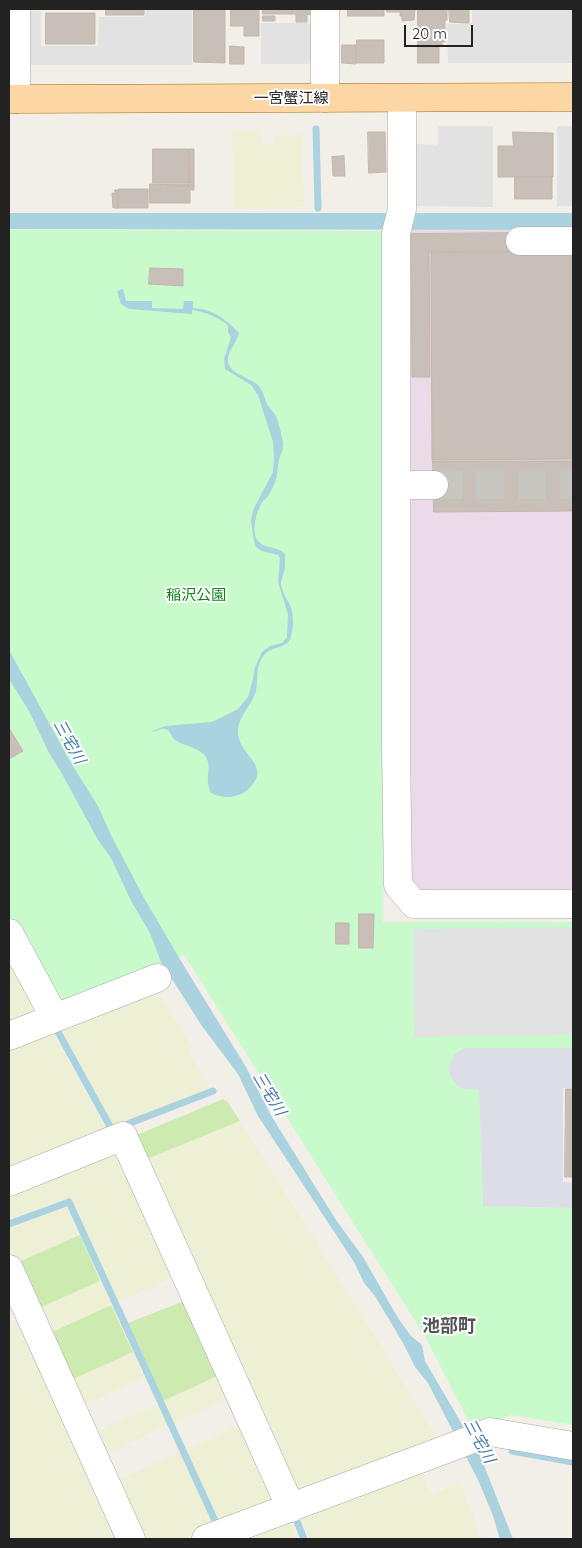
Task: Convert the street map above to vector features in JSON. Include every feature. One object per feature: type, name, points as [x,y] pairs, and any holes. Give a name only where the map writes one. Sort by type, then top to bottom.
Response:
[{"type":"main road","name":"一宮蟹江線","points":[[12,99],[573,97]]},
{"type":"street","points":[[12,99],[16,9]]},
{"type":"street","points":[[325,9],[325,98]]},
{"type":"street","points":[[402,98],[396,485],[398,885],[414,904],[573,904]]},
{"type":"street","points":[[520,241],[573,242]]},
{"type":"street","points":[[396,485],[434,485]]},
{"type":"street","points":[[9,934],[55,1018]]},
{"type":"street","points":[[9,1036],[157,978]]},
{"type":"street","points":[[9,1182],[123,1136],[291,1508]]},
{"type":"street","points":[[9,1269],[131,1539]]},
{"type":"street","points":[[206,1539],[485,1434],[573,1446]]},
{"type":"shaded area","points":[[146,9],[192,9],[192,65],[24,65],[24,11],[41,11],[41,46],[98,46],[99,17],[145,17]]},
{"type":"shaded area","points":[[472,9],[573,9],[573,63],[448,63],[447,24],[472,23]]},
{"type":"shaded area","points":[[261,23],[316,23],[315,57],[308,64],[261,64]]},
{"type":"shaded area","points":[[438,126],[493,126],[493,207],[416,206],[416,144],[438,145]]},
{"type":"shaded area","points":[[557,126],[573,126],[573,206],[557,206]]},
{"type":"shaded area","points":[[411,229],[573,230],[573,892],[418,892],[411,887]]},
{"type":"shaded area","points":[[573,927],[573,1035],[414,1037],[413,929]]},
{"type":"shaded area","points":[[464,1048],[573,1048],[573,1088],[563,1088],[563,1182],[573,1182],[573,1208],[483,1206],[479,1090],[461,1088],[449,1074],[449,1065],[454,1055]]},
{"type":"green space","points":[[261,131],[262,146],[275,145],[275,136],[302,135],[304,207],[234,209],[232,132]]},
{"type":"green space","name":"稲沢公園","points":[[9,230],[383,231],[383,922],[573,922],[573,1048],[464,1048],[479,1089],[483,1206],[573,1208],[573,1425],[511,1415],[473,1430],[426,1338],[184,955],[58,1008],[9,917]]},
{"type":"green space","points":[[9,951],[38,1005],[34,1015],[9,1025]]},
{"type":"green space","points":[[147,994],[161,997],[193,1048],[189,1051],[210,1088],[113,1127],[61,1027]]},
{"type":"green space","points":[[51,1030],[110,1135],[9,1175],[9,1047]]},
{"type":"green space","points":[[223,1099],[228,1102],[240,1121],[142,1161],[132,1137]]},
{"type":"green space","points":[[240,1121],[367,1323],[440,1444],[297,1497],[142,1161]]},
{"type":"green space","points":[[119,1145],[179,1275],[119,1302],[71,1198],[9,1221],[9,1188]]},
{"type":"green space","points":[[66,1206],[80,1235],[16,1263],[9,1249],[9,1229]]},
{"type":"green space","points":[[80,1235],[100,1281],[37,1309],[16,1263]]},
{"type":"green space","points":[[100,1281],[111,1305],[48,1334],[37,1309]]},
{"type":"green space","points":[[189,1299],[224,1373],[163,1401],[128,1323]]},
{"type":"green space","points":[[111,1305],[133,1352],[69,1381],[48,1334]]},
{"type":"green space","points":[[9,1325],[25,1325],[123,1539],[9,1539]]},
{"type":"green space","points":[[133,1352],[144,1378],[81,1407],[69,1381]]},
{"type":"green space","points":[[224,1373],[234,1395],[173,1423],[163,1401]]},
{"type":"green space","points":[[158,1404],[168,1425],[104,1455],[94,1433]]},
{"type":"green space","points":[[246,1421],[281,1498],[222,1526],[185,1450]]},
{"type":"green space","points":[[180,1452],[215,1529],[187,1539],[143,1539],[116,1481]]},
{"type":"green space","points":[[418,1467],[431,1495],[460,1482],[481,1539],[309,1539],[299,1511]]},
{"type":"green space","points":[[288,1516],[297,1539],[226,1539]]},
{"type":"water","points":[[9,213],[573,213],[573,230],[9,229]]},
{"type":"water","points":[[123,289],[126,301],[152,301],[152,308],[183,309],[184,301],[193,301],[193,308],[213,313],[229,323],[239,333],[228,357],[229,365],[234,371],[259,386],[268,405],[276,416],[281,431],[283,447],[276,479],[270,493],[259,508],[255,523],[255,533],[261,544],[282,551],[285,554],[285,568],[281,584],[283,593],[290,605],[293,626],[288,642],[268,651],[261,659],[255,694],[242,717],[238,732],[242,746],[254,762],[258,773],[248,790],[236,796],[224,797],[211,793],[208,784],[208,762],[203,754],[175,740],[167,729],[152,731],[165,726],[212,722],[238,709],[248,697],[255,667],[262,652],[270,646],[282,643],[287,637],[288,614],[278,582],[280,558],[278,555],[262,551],[256,547],[251,521],[253,510],[273,472],[273,442],[258,395],[251,385],[225,369],[224,359],[231,337],[228,332],[228,325],[211,315],[192,310],[192,314],[129,309],[121,304],[117,291]]},
{"type":"water","points":[[9,650],[71,763],[98,806],[144,898],[246,1067],[272,1117],[336,1220],[363,1257],[398,1318],[411,1336],[422,1345],[425,1361],[480,1455],[513,1539],[500,1539],[492,1513],[478,1480],[428,1383],[415,1367],[375,1296],[364,1283],[354,1262],[258,1116],[238,1074],[202,1026],[161,962],[150,933],[131,901],[111,858],[98,840],[49,753],[29,711],[9,679]]},
{"type":"building","points":[[106,9],[144,9],[144,15],[106,15]]},
{"type":"building","points":[[194,9],[225,9],[225,63],[194,62]]},
{"type":"building","points":[[231,9],[259,9],[259,36],[244,36],[244,26],[231,26]]},
{"type":"building","points":[[263,9],[310,9],[310,15],[307,14],[307,22],[296,22],[296,14],[263,14]]},
{"type":"building","points":[[348,9],[384,9],[384,16],[348,16]]},
{"type":"building","points":[[387,9],[415,9],[414,20],[402,21],[400,12],[387,12]]},
{"type":"building","points":[[418,9],[447,9],[445,42],[442,42],[442,46],[418,46]]},
{"type":"building","points":[[449,9],[469,9],[469,23],[450,22]]},
{"type":"building","points":[[46,13],[95,13],[95,44],[46,44]]},
{"type":"building","points":[[263,16],[275,16],[275,21],[263,21]]},
{"type":"building","points":[[357,40],[384,40],[384,63],[357,63]]},
{"type":"building","points":[[342,45],[356,45],[356,64],[342,63]]},
{"type":"building","points":[[230,46],[244,47],[244,64],[230,64]]},
{"type":"building","points":[[418,47],[439,47],[439,63],[418,63]]},
{"type":"building","points":[[368,132],[385,132],[386,172],[369,173]]},
{"type":"building","points":[[513,132],[553,133],[553,177],[498,177],[498,146],[513,146]]},
{"type":"building","points":[[153,149],[188,149],[189,183],[153,183]]},
{"type":"building","points":[[189,149],[194,149],[194,190],[191,190],[191,186],[165,186],[165,184],[189,184]]},
{"type":"building","points":[[344,156],[345,176],[333,176],[332,157]]},
{"type":"building","points":[[515,177],[552,177],[552,199],[515,199]]},
{"type":"building","points":[[150,184],[164,184],[164,187],[190,186],[190,203],[150,203]]},
{"type":"building","points":[[119,189],[148,189],[148,208],[118,208]]},
{"type":"building","points":[[115,190],[118,190],[118,208],[113,208],[112,193],[115,193]]},
{"type":"building","points":[[514,233],[514,252],[429,252],[430,377],[412,377],[411,234]]},
{"type":"building","points":[[573,252],[573,459],[432,460],[431,253]]},
{"type":"building","points":[[150,268],[183,269],[183,286],[149,284]]},
{"type":"building","points":[[433,461],[573,461],[573,511],[434,512]]},
{"type":"building","points":[[9,728],[23,751],[9,759]]},
{"type":"building","points":[[359,914],[374,914],[373,948],[359,948]]},
{"type":"building","points":[[336,923],[349,923],[349,944],[336,944]]},
{"type":"building","points":[[566,1089],[573,1089],[573,1177],[565,1177]]},
{"type":"waterway","points":[[316,129],[318,208]]},
{"type":"waterway","points":[[57,1030],[112,1130],[213,1091]]},
{"type":"waterway","points":[[9,1224],[69,1202],[217,1525]]},
{"type":"waterway","points":[[512,1451],[573,1462]]},
{"type":"waterway","points":[[294,1514],[304,1539]]},
{"type":"tunnel","points":[[434,485],[573,485]]},
{"type":"district","name":"池部町","points":[[449,1327]]},
{"type":"water label","name":"三宅川","points":[[69,742]]},
{"type":"water label","name":"三宅川","points":[[269,1094]]},
{"type":"water label","name":"三宅川","points":[[479,1441]]}]
